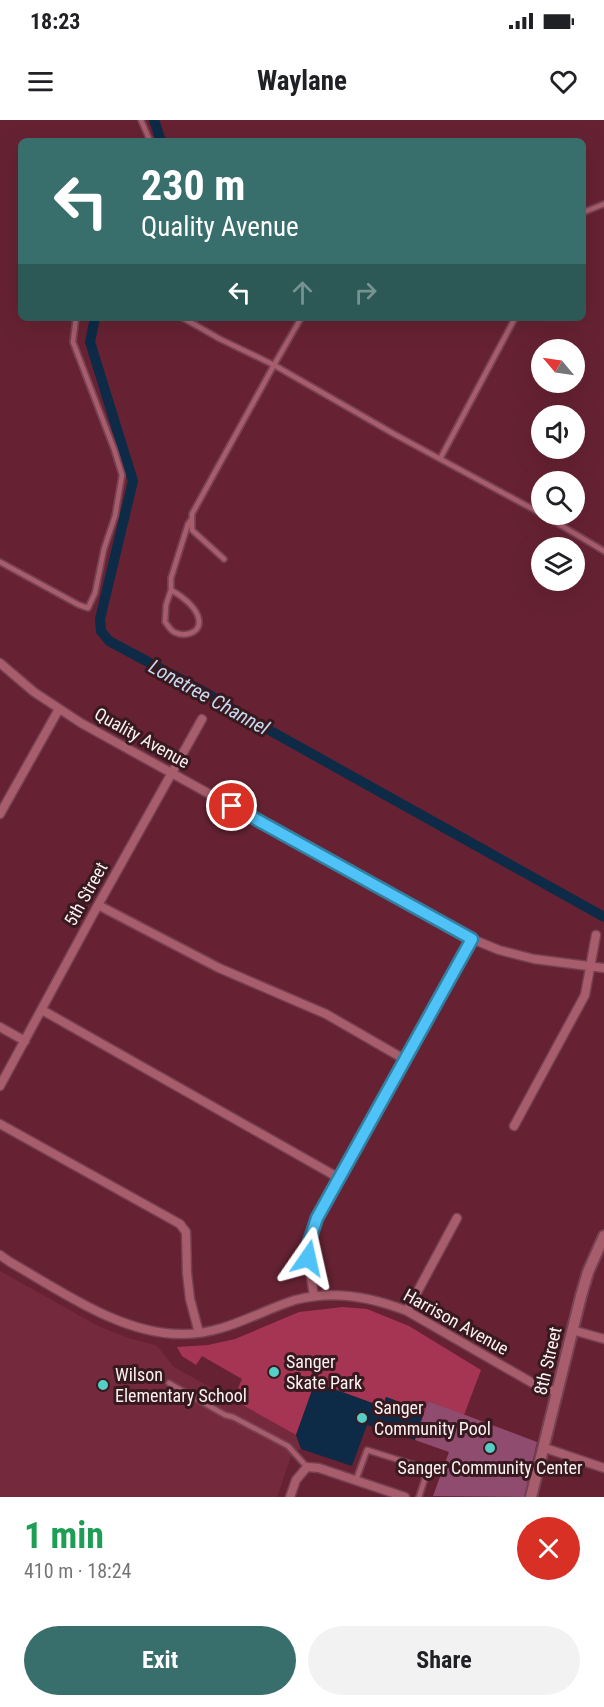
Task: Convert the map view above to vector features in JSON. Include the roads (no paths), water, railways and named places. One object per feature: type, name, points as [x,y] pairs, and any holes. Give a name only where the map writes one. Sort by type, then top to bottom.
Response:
[{"type":"street","name":"Quality Avenue","points":[[0,663],[34,692],[81,723],[472,939],[499,950],[534,959],[604,968]]},
{"type":"street","points":[[0,814],[59,709]]},
{"type":"street","name":"5th Street","points":[[0,1086],[202,719]]},
{"type":"street","points":[[98,905],[219,968],[326,1014],[404,1059]]},
{"type":"street","points":[[514,1126],[581,1005],[591,967],[596,935]]},
{"type":"street","points":[[314,1296],[308,1258],[309,1242],[317,1218],[472,939]]},
{"type":"street","points":[[42,1010],[339,1178]]},
{"type":"street","points":[[0,1027],[25,1041]]},
{"type":"street","points":[[0,1124],[180,1224],[186,1232],[190,1299],[199,1333]]},
{"type":"street","points":[[407,1311],[457,1218]]},
{"type":"street","name":"8th Street","points":[[531,1497],[588,1272],[604,1236]]},
{"type":"street","name":"Harrison Avenue","points":[[0,1255],[121,1322],[165,1334],[182,1335],[221,1329],[294,1301],[314,1296],[338,1295],[389,1304],[407,1311],[536,1385],[558,1392]]},
{"type":"street","points":[[572,1330],[604,1339]]},
{"type":"street","points":[[544,1448],[604,1468]]},
{"type":"street","points":[[290,1497],[296,1480],[307,1467],[319,1468],[405,1497]]},
{"type":"lane","points":[[141,120],[149,138]]},
{"type":"lane","points":[[586,211],[604,204]]},
{"type":"lane","points":[[0,562],[88,608],[95,593],[104,549],[115,516],[122,475],[73,342],[76,321]]},
{"type":"lane","points":[[188,321],[220,339],[274,364],[394,434],[531,508]]},
{"type":"lane","points":[[224,559],[192,530],[192,514],[299,321]]},
{"type":"lane","points":[[440,459],[513,321]]},
{"type":"lane","points":[[171,590],[181,595],[196,612],[199,622],[197,628],[189,634],[183,635],[172,631],[165,621],[171,578],[188,524],[192,520]]},
{"type":"lane","points":[[560,525],[604,551]]},
{"type":"lane","points":[[169,1383],[225,1415],[288,1446],[307,1467]]},
{"type":"lane","points":[[356,1480],[367,1450],[428,1469],[419,1497]]},
{"type":"water","name":"Sanger Community Pool","points":[[315,1382],[383,1407],[386,1397],[424,1411],[415,1440],[367,1425],[352,1466],[301,1449],[296,1435]]},
{"type":"waterway","name":"Lonetree Channel","points":[[154,120],[160,138]]},
{"type":"waterway","name":"Lonetree Channel","points":[[94,321],[90,342],[133,481],[100,619],[101,631],[109,641],[208,694],[604,917]]},
{"type":"place","name":"Sanger Skate Park","points":[[274,1372]]},
{"type":"place","name":"Wilson Elementary School","points":[[103,1385]]},
{"type":"place","name":"Sanger Community Pool","points":[[362,1418]]},
{"type":"place","name":"Sanger Community Center","points":[[490,1448]]}]
